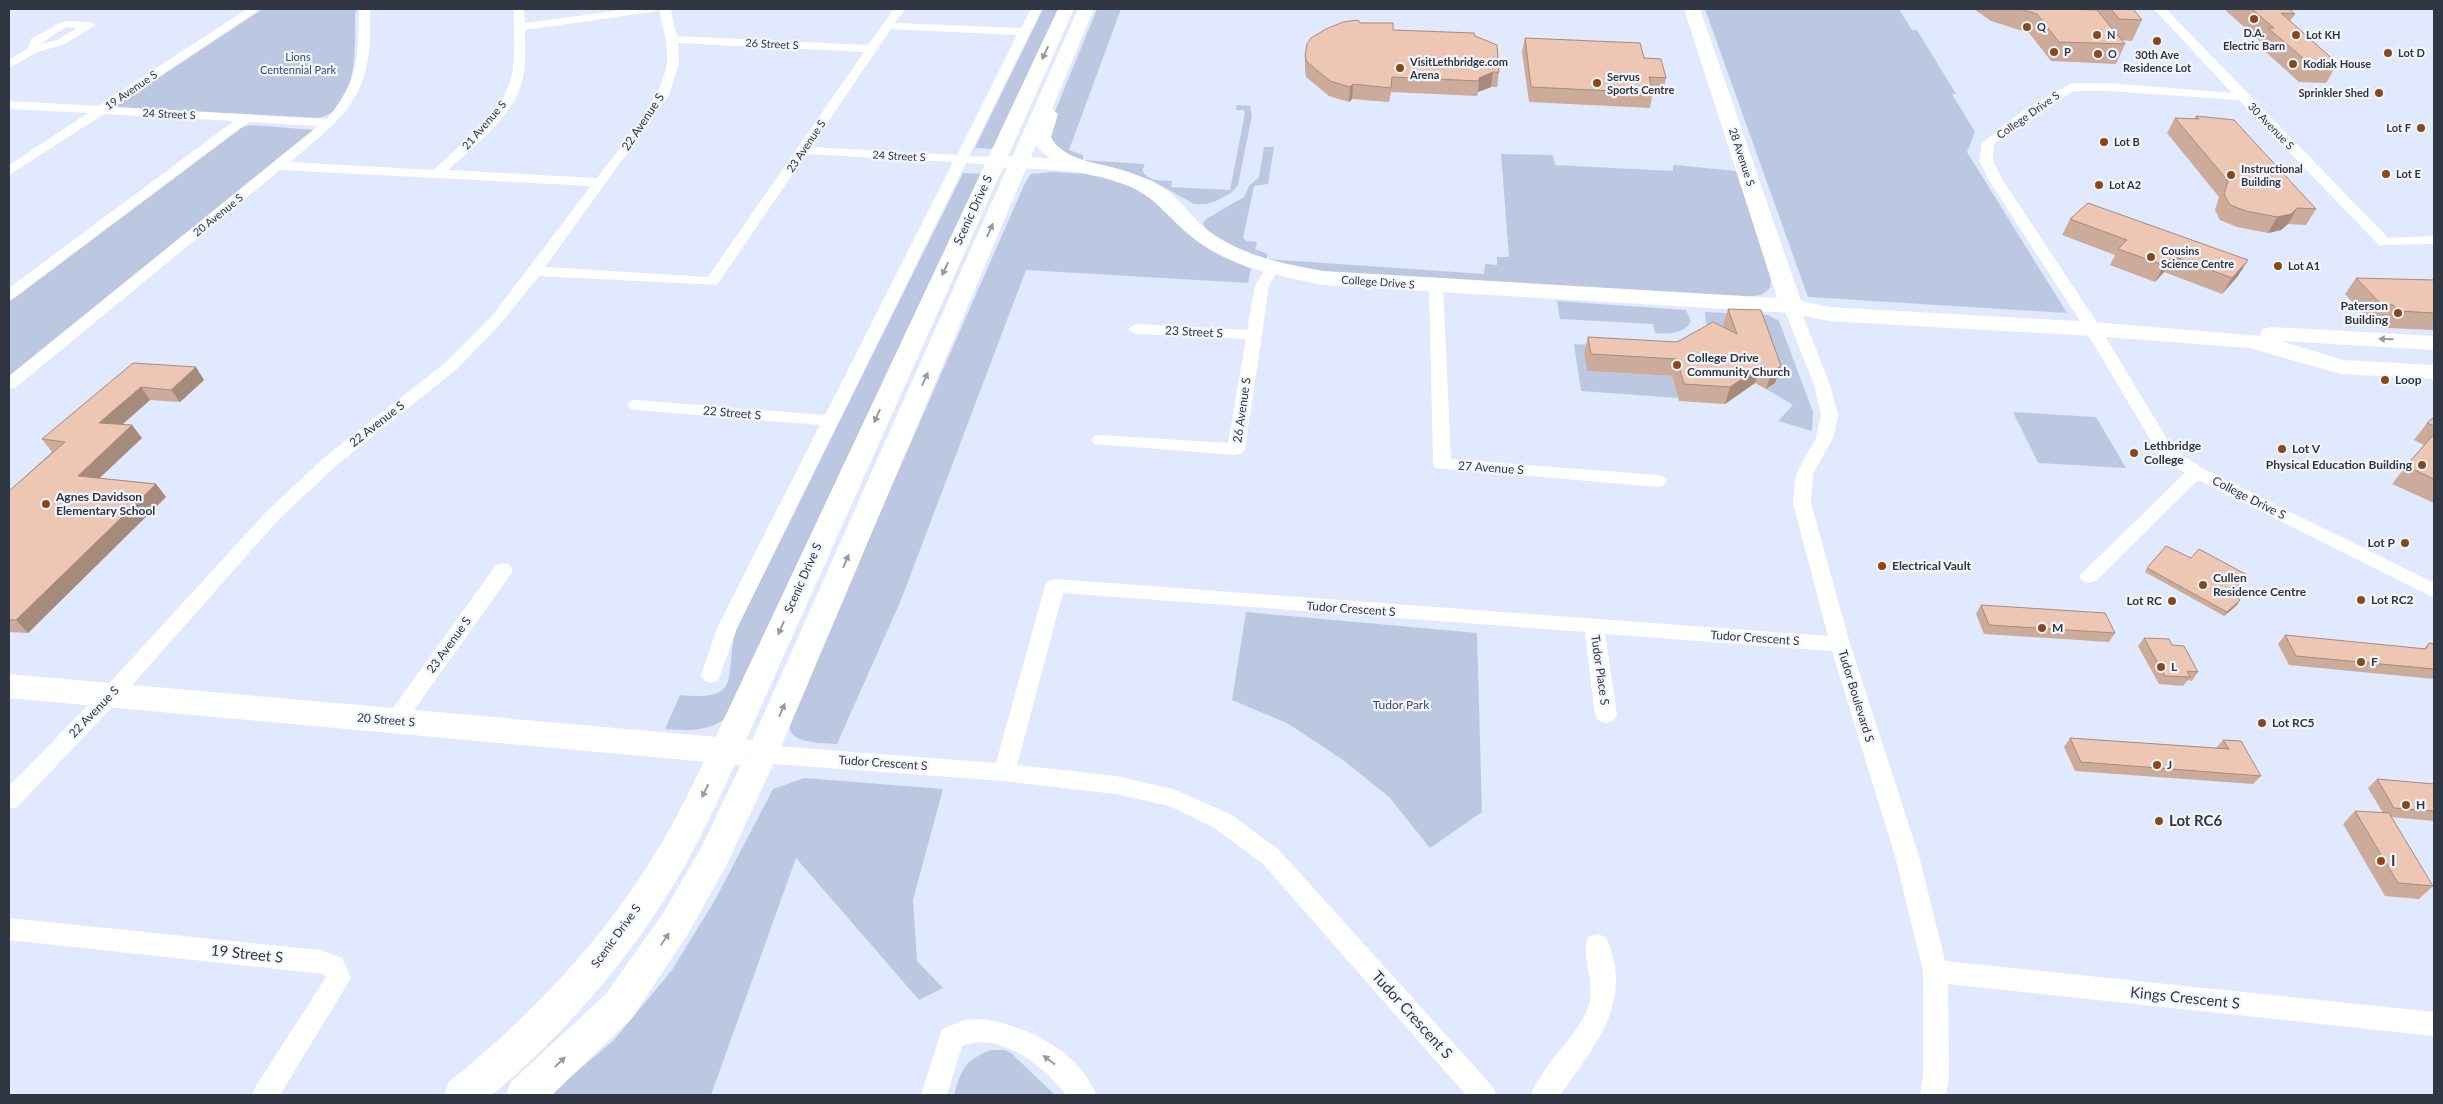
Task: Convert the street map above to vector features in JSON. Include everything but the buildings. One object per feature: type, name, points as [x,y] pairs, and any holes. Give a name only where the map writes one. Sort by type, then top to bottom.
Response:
[{"type":"main road","name":"Scenic Drive S","points":[[525,1095],[619,1006],[676,923],[714,856],[762,754],[1007,162],[1066,9]]},
{"type":"main road","name":"Scenic Drive S","points":[[462,1095],[542,1024],[587,976],[627,924],[668,864],[725,751],[1007,162],[1067,57],[1086,9]]},
{"type":"main road","name":"28 Avenue S","points":[[1692,9],[1791,306]]},
{"type":"main road","points":[[1067,57],[1042,137],[1044,144],[1054,154],[1107,172]]},
{"type":"main road","name":"College Drive S","points":[[1007,162],[1060,165],[1107,172],[1125,178],[1155,191],[1173,205],[1198,233],[1222,247],[1272,268],[1323,278],[1791,306],[1829,314],[2090,324],[2298,346]]},
{"type":"main road","points":[[2298,346],[2434,343]]},
{"type":"main road","points":[[2298,346],[2342,367],[2434,372]]},
{"type":"main road","name":"20 Street S","points":[[9,686],[762,754]]},
{"type":"street","name":"19 Avenue S","points":[[9,171],[254,9]]},
{"type":"street","name":"20 Avenue S","points":[[9,384],[280,166],[330,123],[348,102],[359,82],[363,65],[365,9]]},
{"type":"street","name":"21 Avenue S","points":[[437,174],[503,106],[517,79],[519,9]]},
{"type":"street","points":[[519,27],[652,9]]},
{"type":"street","name":"22 Avenue S","points":[[9,800],[111,694],[274,514],[332,460],[451,366],[497,319],[601,182],[663,95],[673,63],[672,39],[664,9]]},
{"type":"street","name":"23 Avenue S","points":[[535,271],[712,282],[899,9]]},
{"type":"street","points":[[711,675],[727,628],[1036,9]]},
{"type":"street","name":"30 Avenue S","points":[[2160,9],[2242,98],[2384,242],[2434,240]]},
{"type":"street","points":[[888,26],[1024,32]]},
{"type":"street","name":"26 Street S","points":[[672,39],[871,49]]},
{"type":"street","points":[[9,65],[34,50]]},
{"type":"street","name":"College Drive S","points":[[2242,98],[2108,87],[2072,87],[2028,113],[1988,143],[1986,161],[1997,182],[2090,324],[2162,446],[2177,460],[2196,472],[2434,591]]},
{"type":"street","name":"24 Street S","points":[[9,105],[330,123]]},
{"type":"street","points":[[9,295],[245,119]]},
{"type":"street","name":"24 Street S","points":[[803,150],[1007,162]]},
{"type":"street","points":[[280,166],[601,182]]},
{"type":"street","name":"26 Avenue S","points":[[1100,440],[1236,449],[1262,286],[1272,268]]},
{"type":"street","name":"27 Avenue S","points":[[1436,286],[1442,464],[1658,480]]},
{"type":"street","name":"Tudor Boulevard S","points":[[1791,306],[1828,406],[1830,424],[1820,448],[1806,470],[1801,487],[1802,503],[1840,644],[1907,856],[1935,971],[1936,1077],[1933,1095]]},
{"type":"street","name":"23 Street S","points":[[1136,329],[1253,335]]},
{"type":"street","name":"22 Street S","points":[[636,405],[829,421]]},
{"type":"street","points":[[2088,576],[2196,472]]},
{"type":"street","name":"23 Avenue S","points":[[395,721],[503,570]]},
{"type":"street","name":"Tudor Crescent S","points":[[1004,772],[1055,586],[1840,644]]},
{"type":"street","name":"Tudor Place S","points":[[1594,626],[1606,715]]},
{"type":"street","name":"Tudor Crescent S","points":[[762,754],[1004,772],[1116,785],[1173,798],[1224,822],[1271,857],[1483,1095]]},
{"type":"street","name":"19 Street S","points":[[9,929],[320,961],[333,966],[339,978],[265,1095]]},
{"type":"street","points":[[1544,1095],[1587,1033],[1603,1002],[1603,974],[1597,945]]},
{"type":"street","name":"Kings Crescent S","points":[[1935,971],[2434,1024]]},
{"type":"street","points":[[934,1095],[951,1038],[962,1032],[976,1031],[1000,1034],[1032,1047],[1063,1070],[1083,1095]]},
{"type":"green space","name":"Lions Centennial Park","points":[[263,9],[357,9],[355,14],[352,74],[342,102],[332,112],[319,118],[114,107]]},
{"type":"green space","points":[[1043,9],[1060,9],[995,149],[975,148]]},
{"type":"green space","points":[[1097,9],[1121,9],[1069,150],[1083,155],[1083,160],[1145,164],[1142,170],[1148,177],[1155,180],[1172,181],[1171,187],[1230,190],[1245,113],[1244,110],[1236,110],[1237,105],[1250,106],[1252,115],[1238,185],[1231,193],[1206,204],[1194,204],[1151,180],[1061,155],[1047,131]]},
{"type":"green space","points":[[1705,9],[1899,9],[1912,30],[1917,30],[1956,94],[1952,94],[1975,132],[1967,152],[2067,313],[1808,297]]},
{"type":"green space","points":[[250,125],[315,130],[9,378],[9,302],[240,128]]},
{"type":"green space","points":[[1264,147],[1274,147],[1268,184],[1254,186],[1243,238],[1247,241],[1257,242],[1255,249],[1267,254],[1267,259],[1484,274],[1485,264],[1497,265],[1497,257],[1509,257],[1501,154],[1553,155],[1555,165],[1673,171],[1673,166],[1676,165],[1735,171],[1740,175],[1771,278],[1770,288],[1761,295],[1746,297],[1307,273],[1234,248],[1210,233],[1203,224],[1206,219],[1244,197],[1249,186],[1259,177]]},
{"type":"green space","points":[[1053,172],[1091,174],[1132,187],[1149,195],[1202,244],[1251,269],[1248,283],[1026,270],[901,600],[837,744],[802,740],[791,731],[789,723],[792,713],[1025,183],[1031,174]]},
{"type":"green space","points":[[963,173],[984,174],[727,718],[719,723],[697,730],[665,729],[680,695],[701,696],[715,694],[723,689],[728,682],[736,630]]},
{"type":"green space","points":[[1557,301],[1686,310],[1691,321],[1680,331],[1655,333],[1653,324],[1560,319]]},
{"type":"green space","points":[[1705,312],[1768,315],[1779,321],[1813,412],[1812,431],[1778,421],[1793,405],[1766,389],[1775,383],[1724,325],[1726,334],[1708,338]]},
{"type":"green space","points":[[1574,344],[1651,348],[1584,353],[1587,371],[1672,376],[1678,398],[1581,391]]},
{"type":"green space","points":[[2013,412],[2096,417],[2126,468],[2038,463]]},
{"type":"green space","name":"Tudor Park","points":[[1246,612],[1477,633],[1482,812],[1430,848],[1389,797],[1343,760],[1287,723],[1232,700]]},
{"type":"green space","points":[[804,778],[943,789],[913,900],[917,961],[943,988],[919,1000],[796,858],[711,1095],[549,1095],[614,1040],[672,970],[715,900],[773,789]]},
{"type":"green space","points":[[991,1050],[1005,1050],[1011,1053],[1055,1095],[954,1095],[965,1066],[975,1058]]},
{"type":"place","name":"D.A. Electric Barn","points":[[2254,19]]},
{"type":"place","name":"Q","points":[[2027,27]]},
{"type":"place","name":"N","points":[[2097,35]]},
{"type":"place","name":"Lot KH","points":[[2296,35]]},
{"type":"place","name":"30th Ave Residence Lot","points":[[2157,41]]},
{"type":"place","name":"P","points":[[2054,52]]},
{"type":"place","name":"Lot D","points":[[2388,53]]},
{"type":"place","name":"O","points":[[2098,54]]},
{"type":"place","name":"Kodiak House","points":[[2293,64]]},
{"type":"place","name":"VisitLethbridge.com Arena","points":[[1400,68]]},
{"type":"place","name":"Servus Sports Centre","points":[[1597,83]]},
{"type":"place","name":"Sprinkler Shed","points":[[2379,93]]},
{"type":"place","name":"Lot F","points":[[2421,128]]},
{"type":"place","name":"Lot B","points":[[2104,142]]},
{"type":"place","name":"Lot E","points":[[2386,174]]},
{"type":"place","name":"Instructional Building","points":[[2231,175]]},
{"type":"place","name":"Lot A2","points":[[2099,185]]},
{"type":"place","name":"Cousins Science Centre","points":[[2151,257]]},
{"type":"place","name":"Lot A1","points":[[2278,266]]},
{"type":"place","name":"Paterson Building","points":[[2398,313]]},
{"type":"place","name":"College Drive Community Church","points":[[1677,365]]},
{"type":"place","name":"Loop","points":[[2385,380]]},
{"type":"place","name":"Lot V","points":[[2282,449]]},
{"type":"place","name":"Lethbridge College","points":[[2134,453]]},
{"type":"place","name":"Physical Education Building","points":[[2422,465]]},
{"type":"place","name":"Agnes Davidson Elementary School","points":[[46,504]]},
{"type":"place","name":"Lot P","points":[[2405,543]]},
{"type":"place","name":"Electrical Vault","points":[[1882,566]]},
{"type":"place","name":"Cullen Residence Centre","points":[[2203,585]]},
{"type":"place","name":"Lot RC2","points":[[2361,600]]},
{"type":"place","name":"Lot RC","points":[[2172,601]]},
{"type":"place","name":"M","points":[[2042,628]]},
{"type":"place","name":"F","points":[[2361,662]]},
{"type":"place","name":"L","points":[[2161,667]]},
{"type":"place","name":"Lot RC5","points":[[2262,723]]},
{"type":"place","name":"J","points":[[2157,765]]},
{"type":"place","name":"H","points":[[2406,805]]},
{"type":"place","name":"Lot RC6","points":[[2159,821]]},
{"type":"place","name":"I","points":[[2381,861]]}]
